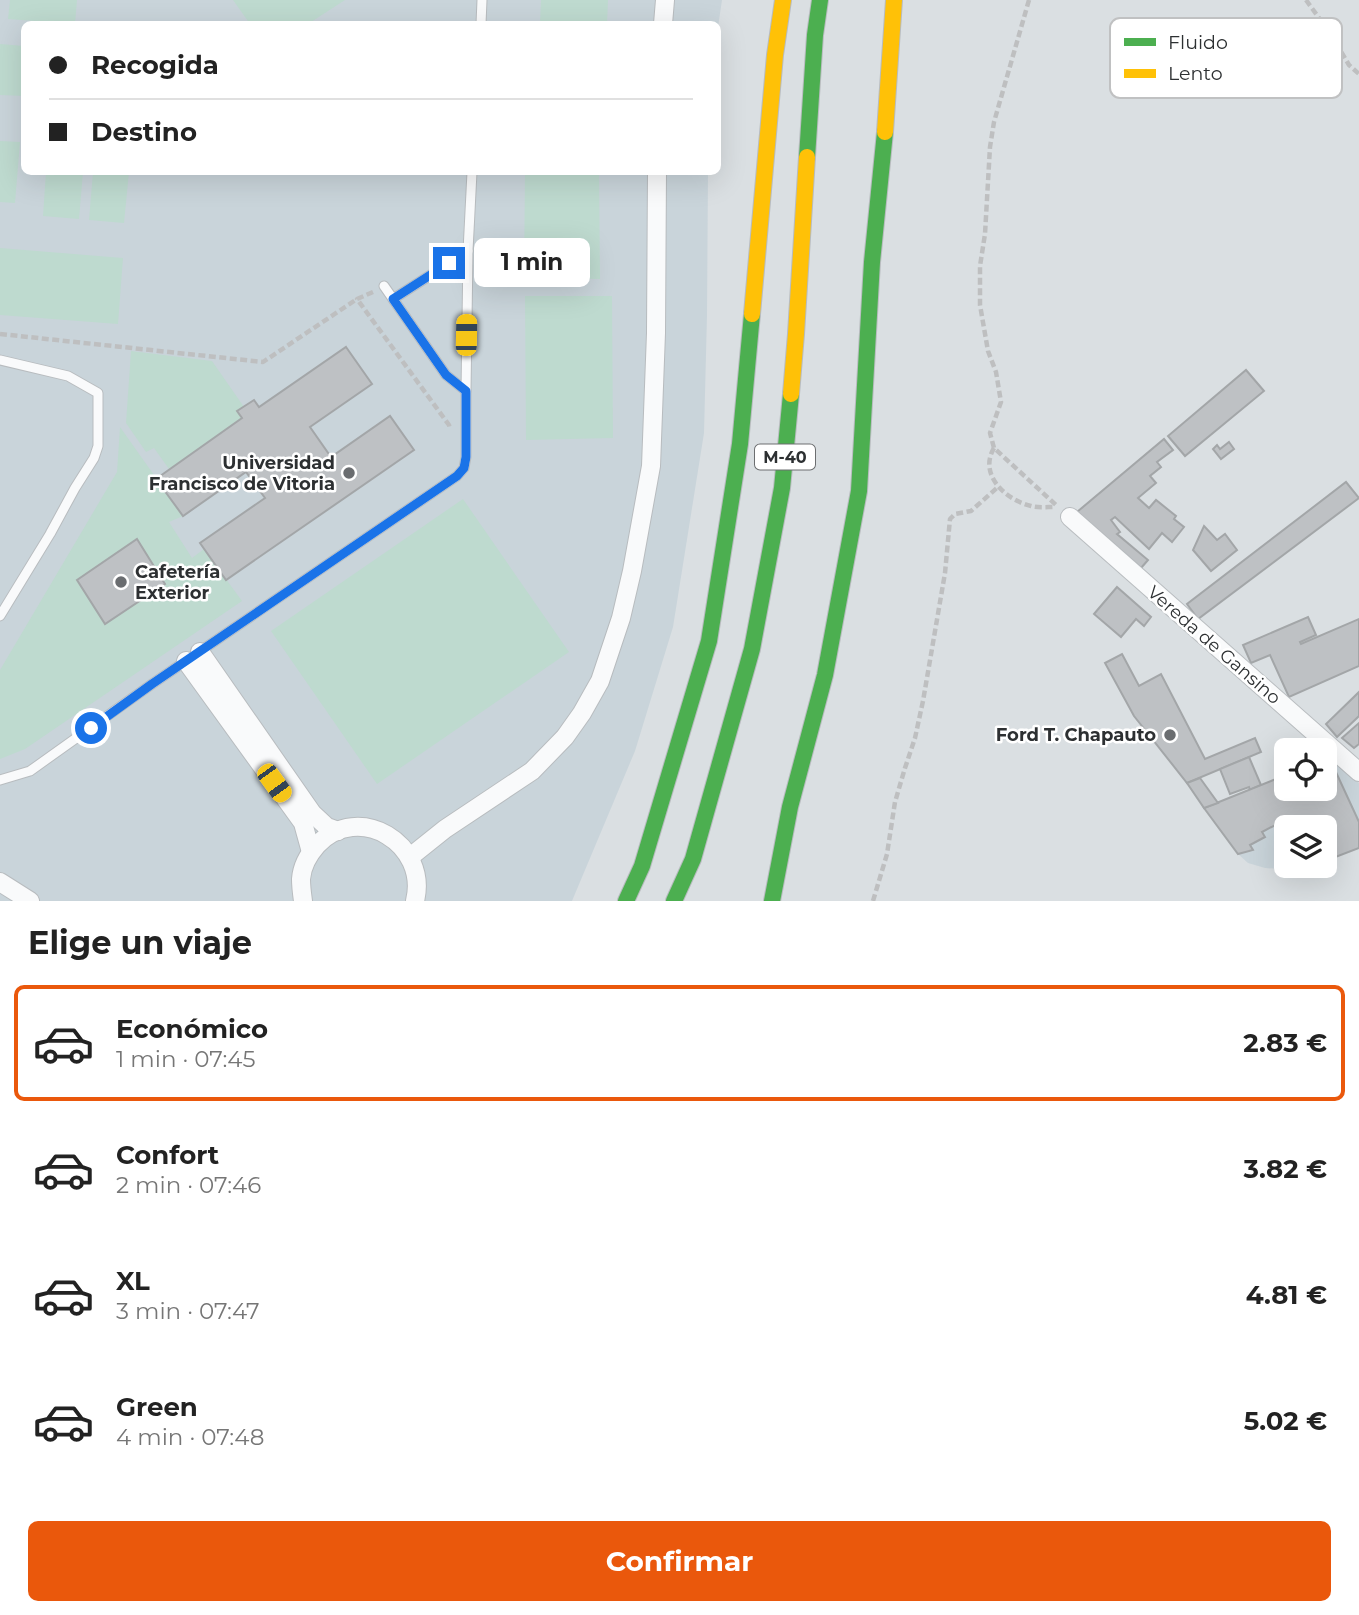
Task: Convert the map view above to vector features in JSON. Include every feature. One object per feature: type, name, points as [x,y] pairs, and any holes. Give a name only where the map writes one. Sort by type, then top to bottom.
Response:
[{"type":"highway","points":[[626,901],[642,866],[709,641],[740,444],[775,55],[783,0]]},
{"type":"highway","name":"M-40","points":[[674,901],[693,859],[752,649],[782,488],[796,334],[815,35],[820,0]]},
{"type":"highway","points":[[772,901],[790,807],[825,675],[859,491],[872,262],[894,0]]},
{"type":"highway","points":[[761,881],[790,807]]},
{"type":"street","points":[[663,21],[665,0]]},
{"type":"street","points":[[410,857],[445,829],[532,771],[565,737],[600,681],[621,618],[651,466],[656,334],[657,175]]},
{"type":"street","name":"Vereda de Gansino","points":[[1070,517],[1359,772]]},
{"type":"street","points":[[193,656],[312,813],[327,827],[338,831]]},
{"type":"street","points":[[193,656],[303,823],[311,852]]},
{"type":"street","points":[[289,901],[296,892],[304,864],[311,852],[323,839],[338,831],[355,827],[371,828],[400,844],[410,857],[415,870],[418,884],[415,901]]},
{"type":"street","points":[[301,878],[303,901]]},
{"type":"street","points":[[0,882],[30,901]]},
{"type":"lane","points":[[481,21],[482,0]]},
{"type":"lane","points":[[0,780],[30,771],[457,476],[464,468],[472,175]]},
{"type":"lane","points":[[393,299],[468,251]]},
{"type":"lane","points":[[384,286],[446,375],[466,391]]},
{"type":"lane","points":[[0,360],[68,376],[98,393],[98,446],[94,458],[0,616]]},
{"type":"path","points":[[994,448],[989,463],[992,477],[1008,497],[1032,506],[1059,508],[994,448],[989,433],[1001,402],[980,305],[980,266],[985,234],[990,146],[994,122],[1029,0]]},
{"type":"path","points":[[1306,0],[1319,18]]},
{"type":"path","points":[[1342,53],[1359,74]]},
{"type":"path","points":[[0,334],[263,362],[357,299],[384,286]]},
{"type":"path","points":[[357,299],[449,425],[451,438]]},
{"type":"path","points":[[873,901],[887,855],[895,802],[915,738],[923,701],[945,573],[950,519],[954,514],[971,511],[998,487]]},
{"type":"shaded area","name":"Universidad Francisco de Vitoria","points":[[0,0],[722,0],[719,21],[21,21],[21,175],[708,175],[707,315],[704,433],[673,627],[635,751],[572,901],[0,901]]},
{"type":"shaded area","points":[[1337,764],[1359,783],[1359,848],[1337,855],[1337,815],[1274,815],[1274,869],[1265,868],[1248,863],[1238,854],[1204,808],[1274,780],[1274,801],[1337,801]]},
{"type":"green space","points":[[10,0],[77,0],[75,21],[8,19]]},
{"type":"green space","points":[[233,0],[345,0],[313,21],[248,21]]},
{"type":"green space","points":[[541,0],[608,0],[607,21],[540,21]]},
{"type":"green space","points":[[0,44],[21,46],[21,96],[0,95]]},
{"type":"green space","points":[[0,141],[20,142],[15,203],[0,202]]},
{"type":"green space","points":[[46,175],[83,175],[79,219],[43,216]]},
{"type":"green space","points":[[93,175],[129,175],[124,223],[89,220]]},
{"type":"green space","points":[[525,175],[599,175],[600,279],[524,278]]},
{"type":"green space","points":[[0,248],[123,258],[118,324],[0,315]]},
{"type":"green space","points":[[525,296],[612,296],[613,438],[526,440]]},
{"type":"green space","points":[[131,351],[212,361],[244,407],[237,411],[242,418],[169,469],[154,448],[146,452],[126,423]]},
{"type":"green space","points":[[120,427],[183,516],[169,522],[192,558],[204,549],[242,601],[25,749],[0,759],[0,670],[117,472]]},
{"type":"green space","points":[[463,499],[569,652],[377,784],[271,631]]},
{"type":"building","points":[[346,347],[372,384],[310,427],[331,457],[390,416],[414,450],[226,580],[200,543],[265,498],[246,472],[183,516],[156,479],[242,418],[237,411],[254,400],[259,407]]},
{"type":"building","points":[[1246,370],[1264,391],[1185,456],[1168,436]]},
{"type":"building","points":[[1164,439],[1173,450],[1157,462],[1161,467],[1150,476],[1156,483],[1138,498],[1149,508],[1156,500],[1176,516],[1174,519],[1184,527],[1172,542],[1162,533],[1149,549],[1115,517],[1111,520],[1120,532],[1117,534],[1148,560],[1141,568],[1077,512]]},
{"type":"building","points":[[1229,442],[1234,449],[1221,459],[1213,449],[1217,445],[1220,449]]},
{"type":"building","points":[[1346,482],[1359,498],[1198,619],[1187,604]]},
{"type":"building","points":[[1204,526],[1217,540],[1225,534],[1237,550],[1211,571],[1193,550]]},
{"type":"building","name":"Cafetería Exterior","points":[[137,539],[165,584],[105,624],[77,580]]},
{"type":"building","points":[[1117,587],[1151,617],[1144,626],[1136,619],[1121,637],[1094,614]]},
{"type":"building","points":[[1308,617],[1316,635],[1300,642],[1301,644],[1359,619],[1359,666],[1289,697],[1270,655],[1251,663],[1243,645]]},
{"type":"building","points":[[1122,654],[1139,686],[1161,674],[1205,759],[1255,738],[1261,752],[1187,783],[1134,716],[1105,663]]},
{"type":"building","points":[[1359,692],[1359,716],[1337,737],[1326,724]]},
{"type":"building","points":[[1359,723],[1359,744],[1354,748],[1342,738]]},
{"type":"building","points":[[1249,757],[1261,785],[1230,794],[1220,769]]},
{"type":"building","points":[[1337,774],[1359,822],[1359,848],[1337,856],[1337,815],[1274,815],[1274,826],[1262,832],[1265,837],[1250,845],[1253,850],[1238,854],[1204,808],[1274,780],[1274,801],[1337,801]]},
{"type":"building","points":[[1200,778],[1218,803],[1204,808],[1187,783]]},
{"type":"traffic: fast","points":[[807,157],[820,0]]},
{"type":"traffic: fast","points":[[772,901],[790,807],[825,675],[859,491],[872,262],[885,132]]},
{"type":"traffic: fast","points":[[626,901],[642,866],[709,641],[740,444],[752,314]]},
{"type":"traffic: fast","points":[[674,901],[693,859],[752,649],[782,488],[791,394]]},
{"type":"traffic: slow","points":[[752,314],[775,55],[783,0]]},
{"type":"traffic: slow","points":[[885,132],[894,0]]},
{"type":"traffic: slow","points":[[791,394],[807,157]]},
{"type":"place","name":"Universidad Francisco de Vitoria","points":[[349,473]]},
{"type":"place","name":"Cafetería Exterior","points":[[121,582]]},
{"type":"place","name":"Ford T. Chapauto","points":[[1170,735]]},
{"type":"route","points":[[91,728],[457,476],[464,468],[466,391],[446,375],[393,299],[449,263]]}]
